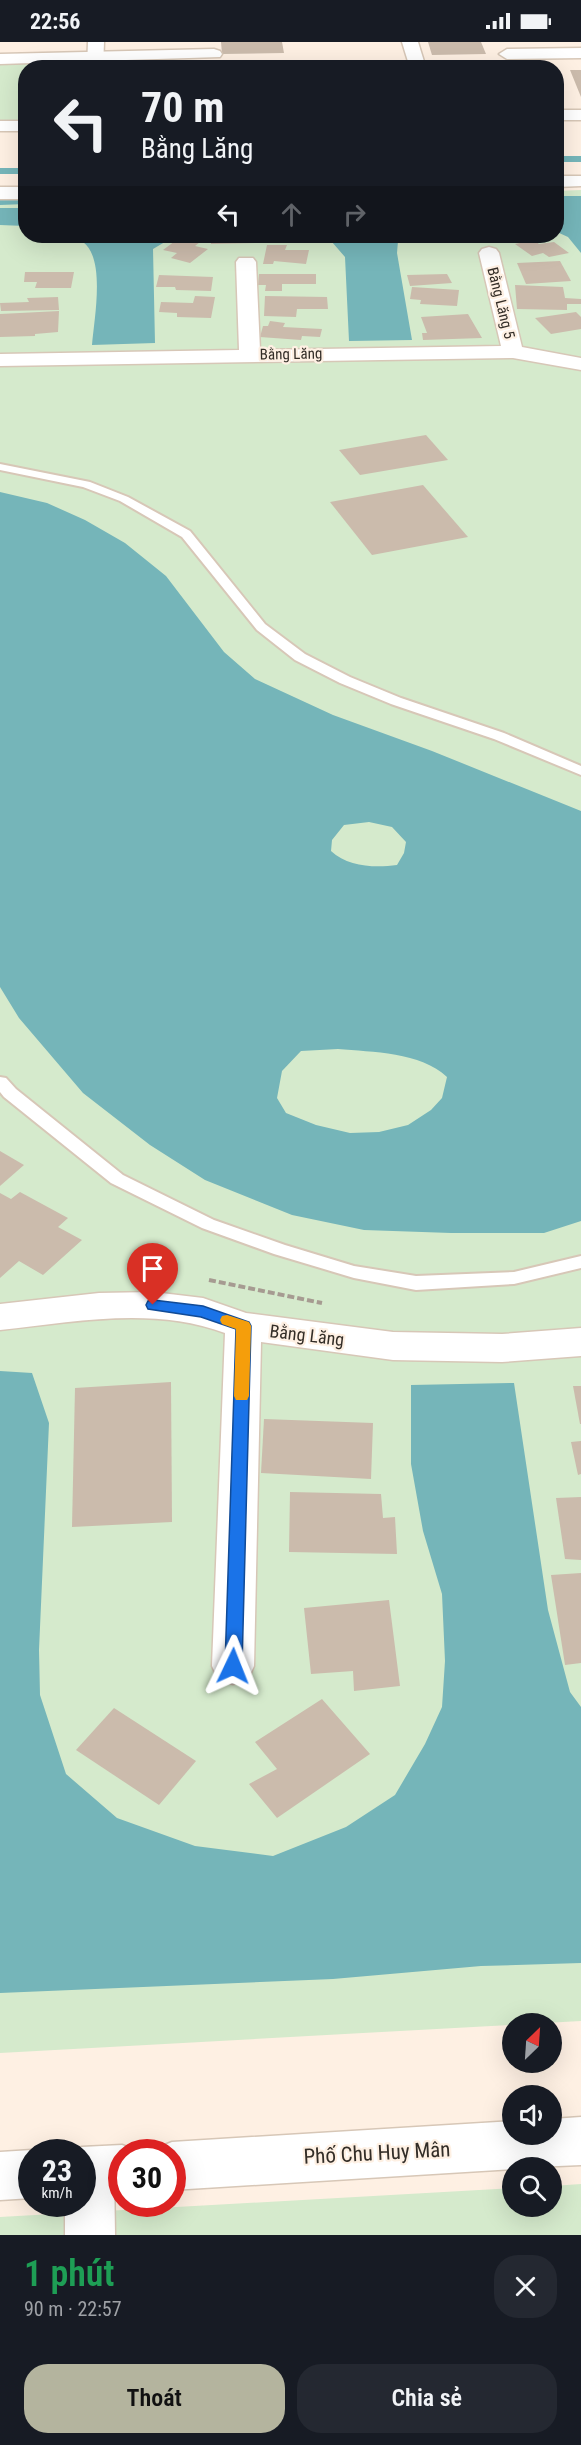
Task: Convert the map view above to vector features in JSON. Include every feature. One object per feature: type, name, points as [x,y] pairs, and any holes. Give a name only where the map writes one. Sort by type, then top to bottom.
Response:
[{"type":"street","points":[[410,42],[416,60]]},
{"type":"street","points":[[507,54],[581,53]]},
{"type":"street","points":[[0,58],[214,55]]},
{"type":"street","points":[[564,115],[581,115]]},
{"type":"street","points":[[0,126],[18,126]]},
{"type":"street","points":[[564,170],[581,170]]},
{"type":"street","points":[[0,182],[18,181]]},
{"type":"street","points":[[564,182],[581,181]]},
{"type":"street","points":[[0,194],[18,193]]},
{"type":"street","name":"Bằng Lăng 5","points":[[489,254],[513,352]]},
{"type":"street","points":[[246,262],[249,355]]},
{"type":"street","name":"Bằng Lăng","points":[[0,360],[513,352],[581,364]]},
{"type":"street","name":"Bằng Lăng","points":[[0,1317],[99,1306],[153,1305],[203,1311],[243,1326],[393,1346],[502,1348],[581,1342]]},
{"type":"street","points":[[233,1666],[243,1326]]},
{"type":"street","name":"Phố Chu Huy Mân","points":[[186,2165],[581,2141]]},
{"type":"street","points":[[90,2235],[98,2170]]},
{"type":"street","points":[[0,2176],[18,2175]]},
{"type":"lane","points":[[0,467],[86,484],[124,499],[186,534],[261,627],[300,657],[345,680],[396,701],[499,736],[581,771]]},
{"type":"lane","points":[[0,1082],[10,1093],[117,1179],[208,1224],[280,1250],[354,1272],[416,1283],[514,1278],[581,1262]]},
{"type":"green space","points":[[18,63],[18,121],[0,121],[0,64]]},
{"type":"green space","points":[[581,190],[581,2021],[562,2022],[562,2013],[502,2013],[502,2025],[0,2053],[0,203],[18,202],[18,243],[564,243],[564,191]]},
{"type":"green space","points":[[581,2184],[581,2235],[0,2235],[0,2217],[96,2217],[96,2212],[108,2211],[108,2217],[186,2217],[186,2206],[502,2189],[502,2217],[562,2217],[562,2185]]},
{"type":"water","points":[[564,196],[581,196],[581,253],[564,235]]},
{"type":"water","points":[[0,208],[18,208],[18,226],[0,225]]},
{"type":"water","points":[[84,243],[163,243],[153,249],[155,343],[92,345],[97,290],[94,262],[90,250]]},
{"type":"water","points":[[333,243],[398,243],[397,253],[412,340],[349,341],[345,257]]},
{"type":"water","points":[[0,492],[47,503],[85,520],[125,543],[166,576],[224,652],[255,679],[333,715],[432,751],[581,811],[581,1221],[544,1233],[364,1230],[292,1215],[205,1180],[150,1145],[83,1093],[19,1018],[0,987]],"holes":[[[369,822],[392,827],[406,842],[404,853],[397,865],[362,865],[345,860],[331,851],[332,840],[344,825]],[[338,1049],[396,1055],[424,1062],[447,1077],[442,1098],[431,1110],[408,1125],[379,1132],[350,1133],[316,1125],[286,1113],[277,1098],[282,1071],[301,1051]]]},
{"type":"water","points":[[0,1371],[32,1373],[49,1423],[39,1650],[40,1695],[66,1774],[117,1818],[195,1846],[273,1856],[346,1827],[395,1795],[425,1744],[442,1707],[445,1661],[442,1594],[423,1531],[411,1464],[411,1385],[514,1383],[548,1610],[570,1692],[581,1707],[581,1963],[481,1966],[333,1979],[0,1993]]},
{"type":"building","points":[[221,42],[282,42],[284,53],[222,54]]},
{"type":"building","points":[[428,42],[481,42],[486,54],[432,55]]},
{"type":"building","points":[[570,70],[581,70],[581,97]]},
{"type":"building","points":[[172,243],[199,243],[195,246],[208,249],[190,263],[171,258],[177,253],[163,250]]},
{"type":"building","points":[[211,243],[258,243],[211,244]]},
{"type":"building","points":[[555,243],[569,253],[549,257],[543,253],[532,256],[515,244]]},
{"type":"building","points":[[267,245],[287,245],[285,250],[309,250],[306,264],[274,261],[273,264],[263,264]]},
{"type":"building","points":[[560,261],[571,281],[526,284],[517,263]]},
{"type":"building","points":[[25,272],[74,272],[71,288],[35,288],[37,282],[24,282]]},
{"type":"building","points":[[259,274],[316,274],[316,284],[282,284],[282,291],[265,291],[266,285],[258,285]]},
{"type":"building","points":[[447,274],[452,283],[410,286],[407,275]]},
{"type":"building","points":[[159,275],[213,277],[211,291],[156,287]]},
{"type":"building","points":[[515,285],[563,287],[565,298],[581,299],[581,304],[567,304],[567,310],[517,309]]},
{"type":"building","points":[[412,287],[459,290],[457,306],[420,304],[421,300],[410,299]]},
{"type":"building","points":[[195,296],[215,297],[211,318],[177,317],[177,313],[159,312],[161,302],[193,303]]},
{"type":"building","points":[[265,296],[327,297],[328,309],[297,309],[296,317],[264,316]]},
{"type":"building","points":[[58,297],[59,310],[1,311],[0,303],[29,302],[27,298]]},
{"type":"building","points":[[59,311],[58,332],[35,334],[35,336],[0,337],[0,314]]},
{"type":"building","points":[[576,312],[581,317],[581,329],[551,334],[535,318]]},
{"type":"building","points":[[468,314],[482,338],[423,340],[422,333],[427,333],[421,317]]},
{"type":"building","points":[[270,321],[285,323],[283,327],[322,329],[320,337],[302,336],[301,340],[260,337],[263,326],[268,326]]},
{"type":"building","points":[[426,435],[448,460],[360,475],[339,450]]},
{"type":"building","points":[[423,485],[468,537],[372,555],[330,502]]},
{"type":"building","points":[[0,1151],[24,1165],[0,1186]]},
{"type":"building","points":[[20,1192],[68,1218],[58,1227],[82,1240],[43,1275],[19,1261],[0,1278],[0,1193],[11,1199]]},
{"type":"building","points":[[171,1382],[172,1522],[72,1527],[75,1388]]},
{"type":"building","points":[[573,1386],[581,1386],[581,1424],[580,1424]]},
{"type":"building","points":[[264,1419],[373,1423],[371,1479],[261,1473]]},
{"type":"building","points":[[581,1441],[581,1474],[578,1475],[571,1442]]},
{"type":"building","points":[[290,1492],[381,1494],[383,1518],[395,1517],[397,1554],[289,1552]]},
{"type":"building","points":[[581,1497],[581,1560],[565,1559],[556,1498]]},
{"type":"building","points":[[581,1573],[581,1663],[565,1665],[551,1575]]},
{"type":"building","points":[[389,1600],[400,1686],[354,1691],[353,1671],[311,1674],[304,1608]]},
{"type":"building","points":[[322,1699],[370,1754],[277,1818],[249,1784],[277,1769],[255,1742]]},
{"type":"building","points":[[114,1708],[196,1761],[159,1805],[76,1750]]},
{"type":"waterway","points":[[564,159],[581,159]]},
{"type":"waterway","points":[[0,171],[18,171]]},
{"type":"waterway","points":[[0,202],[18,201]]},
{"type":"slow traffic","points":[[227,1320],[243,1326],[242,1396]]},
{"type":"route","points":[[153,1305],[203,1311],[243,1326],[233,1666]]}]
